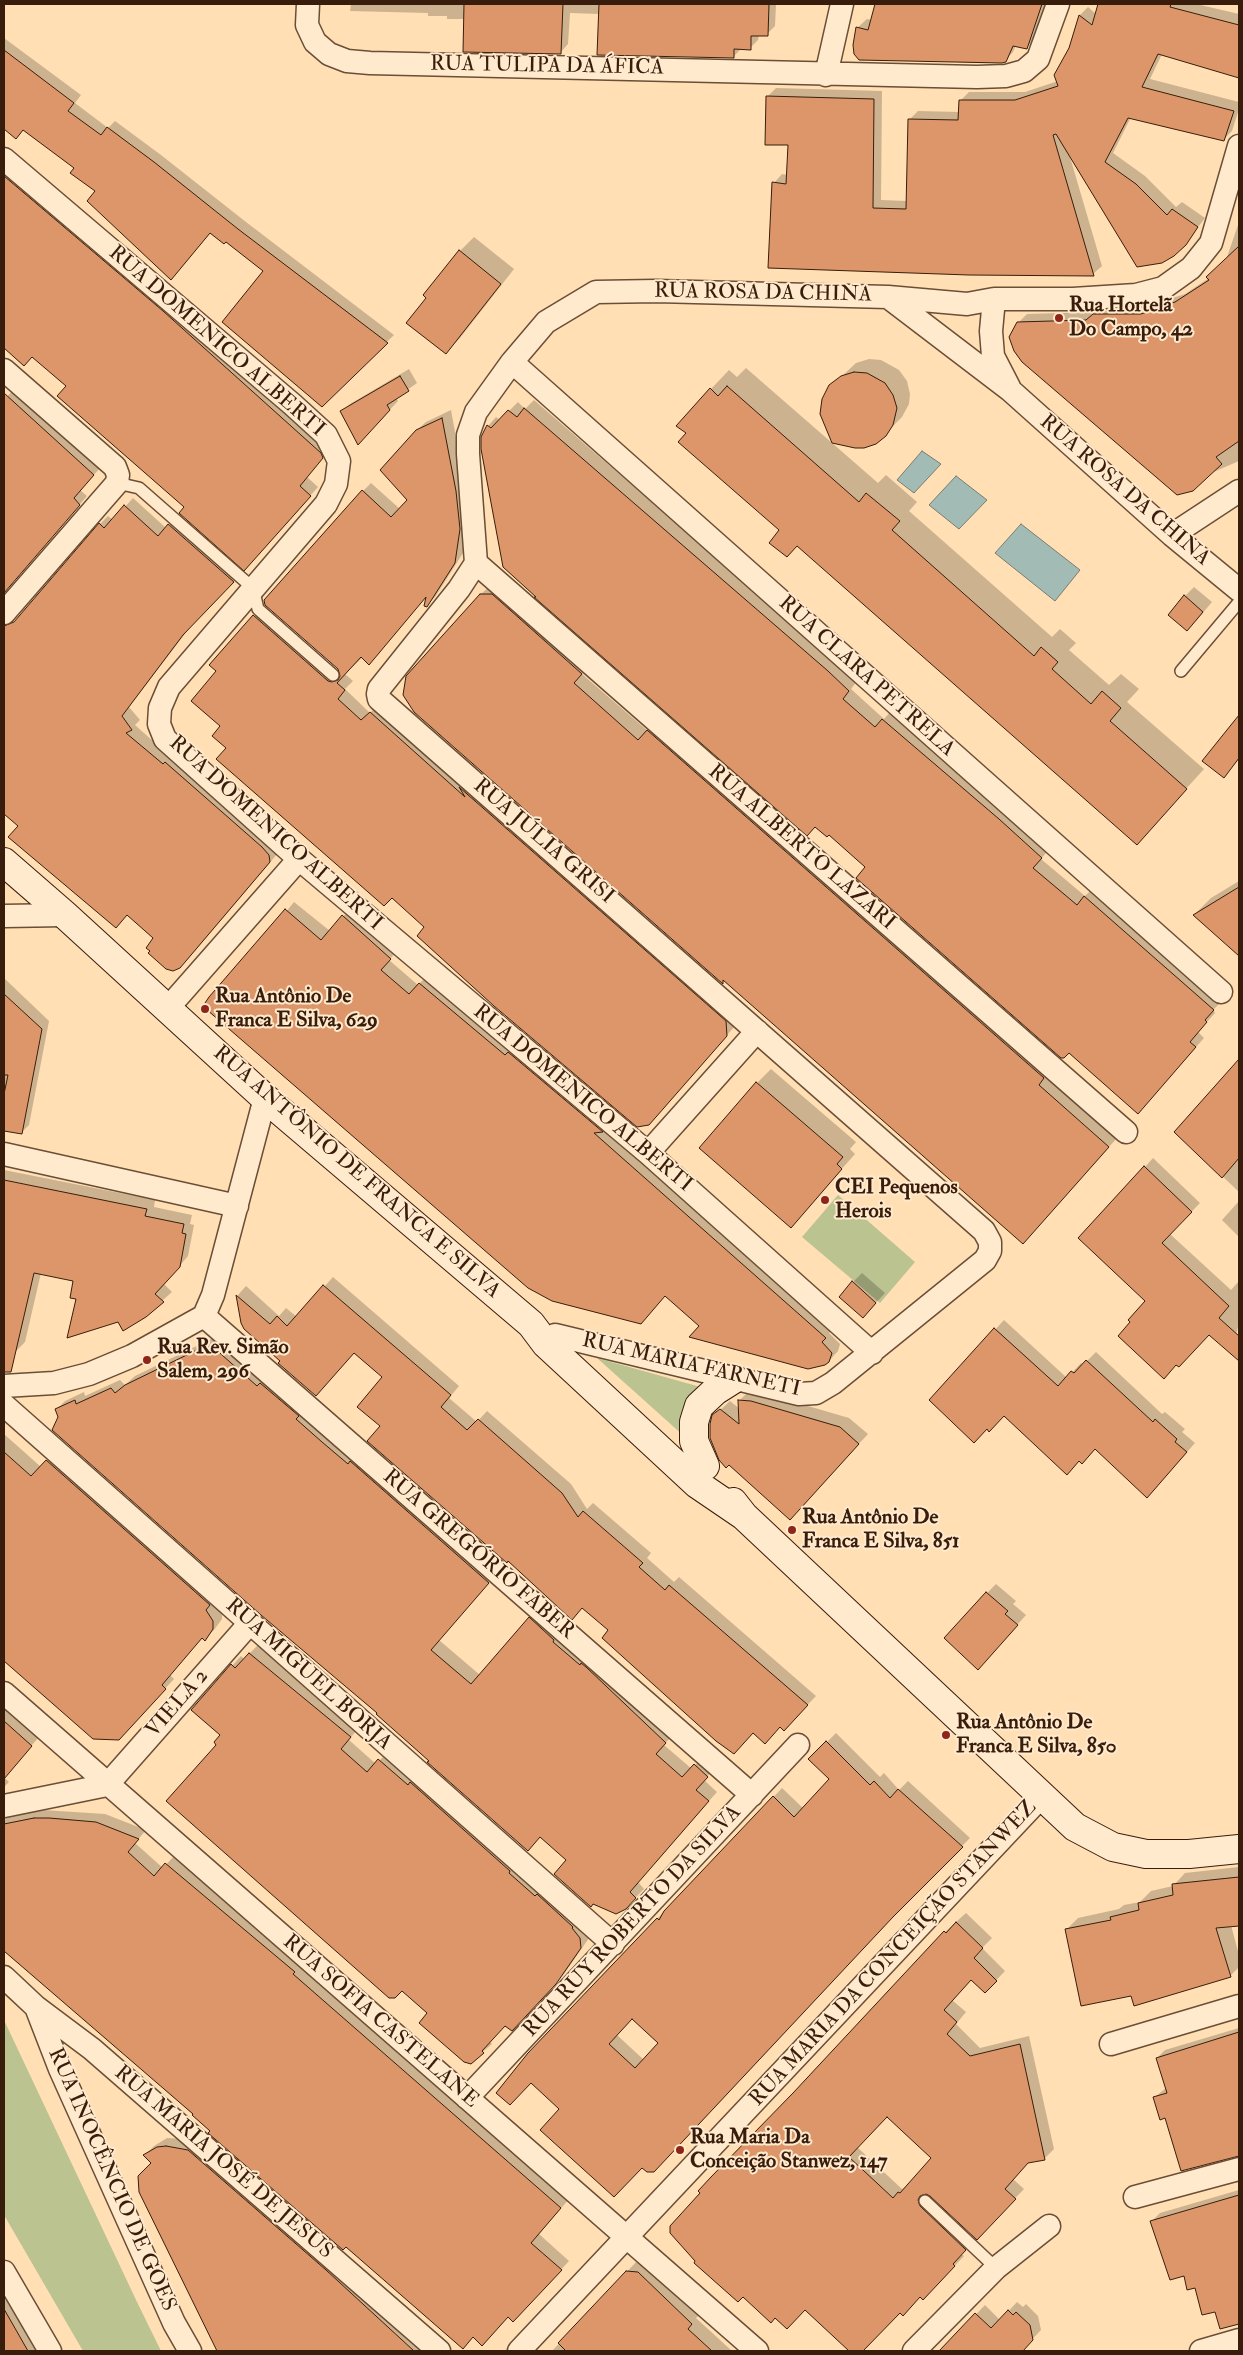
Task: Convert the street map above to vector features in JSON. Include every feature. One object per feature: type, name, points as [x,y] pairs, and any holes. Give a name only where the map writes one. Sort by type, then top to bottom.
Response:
[{"type":"main road","name":"RUA ANTÔNIO DE FRANCA E SILVA","points":[[4,862],[168,1008],[265,1098],[544,1334],[705,1466],[744,1516],[1075,1827],[1113,1847],[1146,1854],[1189,1854],[1239,1849]]},
{"type":"main road","name":"RUA ANTÔNIO DE FRANCA E SILVA","points":[[544,1334],[697,1484],[744,1516]]},
{"type":"main road","points":[[705,1466],[694,1442],[694,1422],[699,1406],[715,1391],[734,1379]]},
{"type":"street","name":"RUA TULIPA DA ÁFICA","points":[[308,4],[306,25],[315,42],[329,54],[347,60],[370,63],[987,77],[1006,76],[1024,72],[1038,59],[1058,4]]},
{"type":"street","points":[[826,74],[842,4]]},
{"type":"street","points":[[888,298],[967,304],[994,299],[1136,295],[1163,288],[1191,268],[1211,243],[1239,146]]},
{"type":"street","name":"RUA DOMENICO ALBERTI","points":[[4,160],[292,404],[326,435],[339,461],[336,484],[326,504],[169,687],[160,708],[159,724],[165,739],[299,859],[648,1153],[872,1353]]},
{"type":"street","name":"RUA ROSA DA CHINA","points":[[512,362],[546,322],[596,292],[675,292],[888,298],[1010,390],[1172,535],[1239,590]]},
{"type":"street","name":"RUA ROSA DA CHINA","points":[[994,299],[991,331],[994,356],[1010,390]]},
{"type":"street","points":[[476,563],[468,435],[476,412],[512,362]]},
{"type":"street","name":"RUA CLARA PETRELA","points":[[512,362],[1221,992]]},
{"type":"street","points":[[4,370],[115,467],[118,475],[117,483],[4,613]]},
{"type":"street","points":[[1172,535],[1239,491]]},
{"type":"street","name":"RUA JÚLIA GRISI","points":[[476,563],[459,589],[380,689],[379,699],[984,1231],[990,1242]]},
{"type":"street","name":"RUA ALBERTO LAZARI","points":[[476,563],[1126,1132]]},
{"type":"street","points":[[168,1008],[299,859]]},
{"type":"street","points":[[4,916],[65,915]]},
{"type":"street","points":[[648,1153],[757,1031]]},
{"type":"street","points":[[4,1386],[54,1383],[89,1374],[132,1356],[204,1316],[213,1295],[265,1098]]},
{"type":"street","points":[[4,1154],[237,1206]]},
{"type":"street","name":"RUA MARIA FARNETI","points":[[544,1334],[799,1394],[816,1393],[833,1383],[872,1353],[985,1260],[990,1251],[990,1242]]},
{"type":"street","name":"RUA GREGÓRIO FABER","points":[[204,1316],[752,1795]]},
{"type":"street","name":"RUA MIGUEL BORJA","points":[[4,1405],[613,1944]]},
{"type":"street","name":"VIELA 2","points":[[107,1784],[250,1623]]},
{"type":"street","name":"RUA SOFIA CASTELANE","points":[[4,1693],[757,2351]]},
{"type":"street","name":"RUA RUY ROBERTO DA SILVA","points":[[468,2098],[798,1745]]},
{"type":"street","points":[[4,1806],[107,1784]]},
{"type":"street","name":"RUA MARIA DA CONCEIÇÃO STANWEZ","points":[[519,2351],[1042,1796]]},
{"type":"street","name":"RUA MARIA JOSÉ DE JESUS","points":[[4,1977],[36,2008],[92,2049],[439,2351]]},
{"type":"street","points":[[1112,2044],[1239,2006]]},
{"type":"street","name":"RUA INOCÊNCIO DE GOES","points":[[36,2008],[60,2069],[174,2323],[190,2351]]},
{"type":"street","points":[[1134,2198],[1239,2169]]},
{"type":"street","points":[[914,2351],[996,2268],[1049,2226]]},
{"type":"street","points":[[4,2272],[50,2351]]},
{"type":"street","points":[[1201,2351],[1239,2340]]},
{"type":"lane","points":[[117,483],[139,488],[253,588],[258,609],[333,675]]},
{"type":"lane","points":[[1181,671],[1239,602]]},
{"type":"lane","points":[[925,2201],[996,2268]]},
{"type":"green space","points":[[838,1195],[915,1262],[880,1303],[802,1237]]},
{"type":"green space","points":[[597,1358],[704,1388],[685,1437]]},
{"type":"green space","points":[[4,2020],[161,2351],[83,2351],[4,2215]]},
{"type":"water","points":[[922,451],[941,464],[914,493],[897,480]]},
{"type":"water","points":[[956,476],[987,500],[959,529],[929,505]]},
{"type":"water","points":[[1021,524],[1080,570],[1055,601],[995,553]]},
{"type":"building","points":[[464,4],[563,4],[561,54],[463,52]]},
{"type":"building","points":[[599,4],[769,4],[768,36],[751,36],[751,50],[734,49],[734,58],[597,55]]},
{"type":"building","points":[[875,4],[1042,4],[1027,49],[1013,46],[1006,62],[1002,63],[859,60],[854,54],[853,45],[856,27],[868,30]]},
{"type":"building","points":[[1098,4],[1171,4],[1170,7],[1239,25],[1239,78],[1158,54],[1142,87],[1234,111],[1224,141],[1128,118],[1105,162],[1136,184],[1167,215],[1172,209],[1198,227],[1186,245],[1174,256],[1162,263],[1137,267],[1056,134],[1053,135],[1094,276],[969,275],[768,268],[772,182],[786,184],[788,145],[765,145],[766,96],[874,99],[873,208],[906,209],[908,119],[958,120],[959,100],[1015,100],[1058,86],[1054,75],[1069,48],[1079,15],[1092,25]]},
{"type":"building","points":[[4,50],[74,103],[68,111],[101,135],[107,127],[388,343],[322,407],[222,322],[263,271],[226,242],[224,244],[210,233],[171,280],[87,201],[95,191],[70,173],[74,168],[23,130],[16,139],[4,129]]},
{"type":"building","points":[[4,176],[163,311],[321,453],[323,458],[300,486],[311,496],[244,571],[179,513],[184,507],[57,396],[66,386],[32,357],[24,366],[4,348]]},
{"type":"building","points":[[1239,246],[1239,441],[1216,457],[1222,464],[1193,491],[1177,495],[1022,362],[1014,351],[1009,337],[1017,322],[1086,320],[1093,314],[1141,314],[1175,302],[1209,280],[1206,277]]},
{"type":"building","points":[[459,250],[501,284],[446,354],[406,323],[426,298],[423,295]]},
{"type":"building","points":[[854,372],[867,373],[885,383],[893,395],[897,408],[893,425],[886,436],[876,444],[864,448],[832,443],[820,414],[822,399],[829,385],[841,376]]},
{"type":"building","points":[[400,376],[409,391],[387,405],[390,410],[358,445],[340,411]]},
{"type":"building","points":[[727,386],[859,502],[866,493],[900,521],[892,530],[1034,656],[1041,647],[1058,662],[1052,669],[1091,704],[1102,691],[1121,708],[1110,721],[1187,789],[1137,845],[797,546],[787,557],[769,543],[779,530],[678,442],[686,433],[676,426],[710,388],[718,396]]},
{"type":"building","points":[[4,393],[94,475],[74,498],[80,505],[4,593]]},
{"type":"building","points":[[524,408],[828,671],[849,691],[843,699],[875,727],[882,719],[999,819],[1042,858],[1033,868],[1077,905],[1084,896],[1214,1010],[1205,1020],[1207,1022],[1190,1042],[1196,1047],[1138,1114],[1069,1053],[1064,1058],[1061,1058],[856,878],[865,867],[829,835],[827,837],[815,827],[807,836],[534,597],[536,597],[503,567],[481,449],[481,437],[487,425],[491,428],[508,410],[517,417]]},
{"type":"building","points":[[442,418],[456,491],[460,529],[455,563],[427,607],[424,606],[426,597],[369,665],[361,657],[337,683],[345,690],[338,699],[361,720],[370,712],[465,797],[459,787],[726,1021],[727,1036],[649,1125],[637,1127],[494,1006],[417,936],[424,927],[392,898],[384,906],[216,759],[226,748],[212,736],[220,726],[191,701],[216,671],[209,665],[253,615],[328,681],[338,680],[340,676],[338,669],[265,605],[264,600],[362,490],[391,517],[407,500],[380,470],[416,430]]},
{"type":"building","points":[[124,505],[158,536],[168,524],[234,582],[183,635],[122,716],[132,730],[126,733],[163,764],[165,762],[262,847],[269,855],[270,862],[180,968],[173,971],[166,969],[148,953],[150,951],[146,948],[153,938],[127,915],[116,928],[8,837],[18,826],[4,814],[4,626],[14,622],[99,523],[104,528]]},
{"type":"building","points":[[480,594],[492,594],[582,674],[574,683],[638,740],[647,730],[1044,1078],[1039,1085],[1109,1147],[1023,1244],[723,980],[723,984],[414,712],[403,695],[406,676]]},
{"type":"building","points":[[1184,595],[1203,612],[1187,631],[1168,615]]},
{"type":"building","points":[[1239,715],[1239,758],[1224,778],[1202,761]]},
{"type":"building","points":[[1239,887],[1239,956],[1193,915]]},
{"type":"building","points":[[285,909],[321,940],[342,915],[391,959],[381,970],[409,994],[419,983],[505,1055],[508,1052],[603,1132],[594,1133],[826,1338],[822,1342],[832,1353],[829,1362],[825,1365],[808,1369],[689,1337],[699,1326],[665,1296],[641,1324],[552,1301],[528,1288],[206,1009],[205,1003],[209,997]]},
{"type":"building","points":[[4,994],[42,1029],[22,1134],[4,1131],[4,1094],[8,1075],[4,1075]]},
{"type":"building","points":[[1239,1059],[1239,1158],[1222,1178],[1174,1132]]},
{"type":"building","points":[[756,1082],[843,1157],[837,1164],[842,1169],[791,1228],[699,1148]]},
{"type":"building","points":[[1144,1166],[1192,1212],[1162,1243],[1229,1306],[1219,1318],[1239,1336],[1239,1361],[1209,1335],[1179,1367],[1176,1365],[1164,1379],[1118,1336],[1130,1322],[1128,1320],[1145,1301],[1078,1238]]},
{"type":"building","points":[[4,1180],[147,1209],[145,1216],[184,1224],[182,1233],[186,1234],[180,1267],[155,1294],[164,1302],[146,1317],[123,1331],[118,1322],[67,1338],[76,1299],[70,1298],[73,1281],[34,1273],[11,1372],[4,1372]]},
{"type":"building","points":[[852,1281],[876,1303],[863,1318],[839,1297]]},
{"type":"building","points":[[323,1285],[451,1395],[441,1407],[467,1430],[478,1419],[562,1493],[578,1517],[583,1511],[643,1563],[639,1567],[665,1590],[669,1585],[808,1705],[784,1731],[780,1727],[765,1744],[753,1733],[734,1754],[716,1741],[602,1638],[608,1630],[582,1608],[572,1620],[508,1561],[507,1563],[367,1441],[380,1426],[357,1407],[382,1377],[354,1353],[316,1396],[278,1363],[280,1361],[244,1329],[241,1323],[236,1295],[270,1324],[277,1316],[287,1326]]},
{"type":"building","points":[[994,1328],[1058,1386],[1071,1371],[1074,1373],[1086,1360],[1153,1422],[1155,1419],[1177,1439],[1175,1442],[1187,1452],[1147,1498],[1095,1449],[1082,1464],[1079,1461],[1067,1475],[1004,1416],[989,1432],[987,1429],[974,1443],[929,1400]]},
{"type":"building","points":[[213,1347],[257,1386],[260,1383],[299,1416],[296,1419],[322,1442],[348,1464],[350,1461],[489,1583],[431,1650],[471,1684],[529,1617],[554,1640],[553,1642],[580,1665],[581,1663],[586,1667],[666,1743],[656,1754],[682,1777],[694,1764],[708,1777],[696,1790],[709,1801],[630,1892],[636,1898],[626,1909],[616,1914],[593,1904],[591,1907],[554,1874],[566,1860],[540,1837],[528,1851],[427,1762],[429,1761],[377,1713],[261,1615],[52,1430],[58,1417],[55,1409],[75,1400],[76,1404],[111,1388],[115,1393],[125,1385],[201,1348]]},
{"type":"building","points":[[738,1400],[751,1401],[840,1427],[859,1444],[790,1520],[729,1465],[726,1468],[719,1460],[710,1438],[712,1415],[720,1409],[739,1424]]},
{"type":"building","points":[[4,1452],[31,1476],[46,1460],[210,1605],[206,1610],[213,1621],[213,1629],[205,1641],[202,1638],[162,1685],[166,1689],[119,1740],[93,1739],[4,1661]]},
{"type":"building","points":[[986,1592],[1008,1611],[1005,1614],[1018,1625],[978,1670],[944,1638]]},
{"type":"building","points":[[249,1653],[351,1737],[341,1749],[367,1772],[378,1759],[408,1785],[410,1782],[510,1871],[509,1873],[535,1896],[537,1894],[573,1927],[580,1938],[581,1948],[556,1984],[512,2031],[505,2026],[482,2051],[484,2053],[471,2064],[464,2062],[419,2023],[427,2013],[402,1991],[395,1998],[389,1998],[166,1801],[216,1745],[214,1742],[220,1735],[191,1710],[231,1664],[235,1668]]},
{"type":"building","points":[[4,1721],[32,1746],[4,1779]]},
{"type":"building","points":[[826,1741],[870,1785],[874,1781],[890,1798],[898,1789],[963,1847],[893,1917],[654,2172],[647,2172],[642,2168],[614,2197],[540,2130],[559,2109],[531,2083],[510,2105],[496,2093],[528,2053],[657,1918],[659,1920],[664,1911],[773,1796],[794,1817],[829,1779],[808,1759]],"holes":[[[632,2019],[658,2043],[635,2068],[609,2044]]]},
{"type":"building","points":[[34,1818],[96,1822],[139,1839],[128,1852],[154,1876],[165,1863],[295,1972],[293,1974],[561,2208],[531,2243],[562,2270],[513,2322],[508,2317],[482,2346],[473,2337],[463,2349],[346,2247],[343,2250],[208,2133],[210,2131],[193,2114],[4,1951],[4,1824]]},
{"type":"building","points":[[1239,1877],[1239,1926],[1216,1928],[1231,1977],[1134,2006],[1131,1996],[1081,2006],[1065,1929],[1111,1920],[1110,1917],[1139,1910],[1138,1903],[1173,1895],[1172,1884]]},
{"type":"building","points":[[956,1922],[983,1948],[974,1958],[997,1981],[985,1993],[971,1980],[944,2010],[957,2022],[947,2034],[970,2056],[1020,2044],[1045,2160],[1028,2163],[1005,2189],[1016,2199],[977,2240],[930,2196],[926,2194],[920,2196],[918,2200],[920,2206],[966,2250],[953,2264],[955,2266],[923,2300],[920,2297],[903,2316],[900,2313],[863,2351],[849,2351],[805,2310],[787,2329],[775,2318],[771,2323],[743,2297],[738,2302],[694,2263],[695,2261],[670,2233],[670,2226],[700,2193],[698,2191],[711,2177],[793,2093],[944,1931],[946,1933]],"holes":[[[887,2117],[931,2158],[900,2193],[898,2192],[893,2198],[849,2157]]]},
{"type":"building","points":[[1239,2032],[1239,2156],[1181,2171],[1165,2118],[1160,2120],[1153,2097],[1167,2093],[1156,2058]]},
{"type":"building","points":[[166,2146],[188,2150],[326,2270],[414,2351],[217,2351],[139,2192],[138,2176],[151,2163],[143,2155],[157,2147]]},
{"type":"building","points":[[1239,2195],[1239,2324],[1220,2329],[1215,2312],[1202,2315],[1195,2288],[1187,2290],[1184,2276],[1170,2280],[1150,2221]]},
{"type":"building","points":[[626,2271],[638,2272],[692,2324],[688,2329],[712,2351],[566,2351],[558,2343]]},
{"type":"building","points":[[4,2309],[28,2351],[4,2351]]},
{"type":"building","points":[[1008,2310],[1013,2315],[1016,2312],[1030,2325],[1033,2340],[1023,2351],[939,2351],[975,2313],[991,2328]]},
{"type":"place","name":"Rua Hortelã Do Campo, 42","points":[[1059,318]]},
{"type":"place","name":"Rua Antônio De Franca E Silva, 629","points":[[205,1009]]},
{"type":"place","name":"CEI Pequenos Herois","points":[[825,1200]]},
{"type":"place","name":"Rua Rev. Simão Salem, 296","points":[[147,1360]]},
{"type":"place","name":"Rua Antônio De Franca E Silva, 851","points":[[792,1530]]},
{"type":"place","name":"Rua Antônio De Franca E Silva, 850","points":[[946,1735]]},
{"type":"place","name":"Rua Maria Da Conceição Stanwez, 147","points":[[680,2150]]}]
